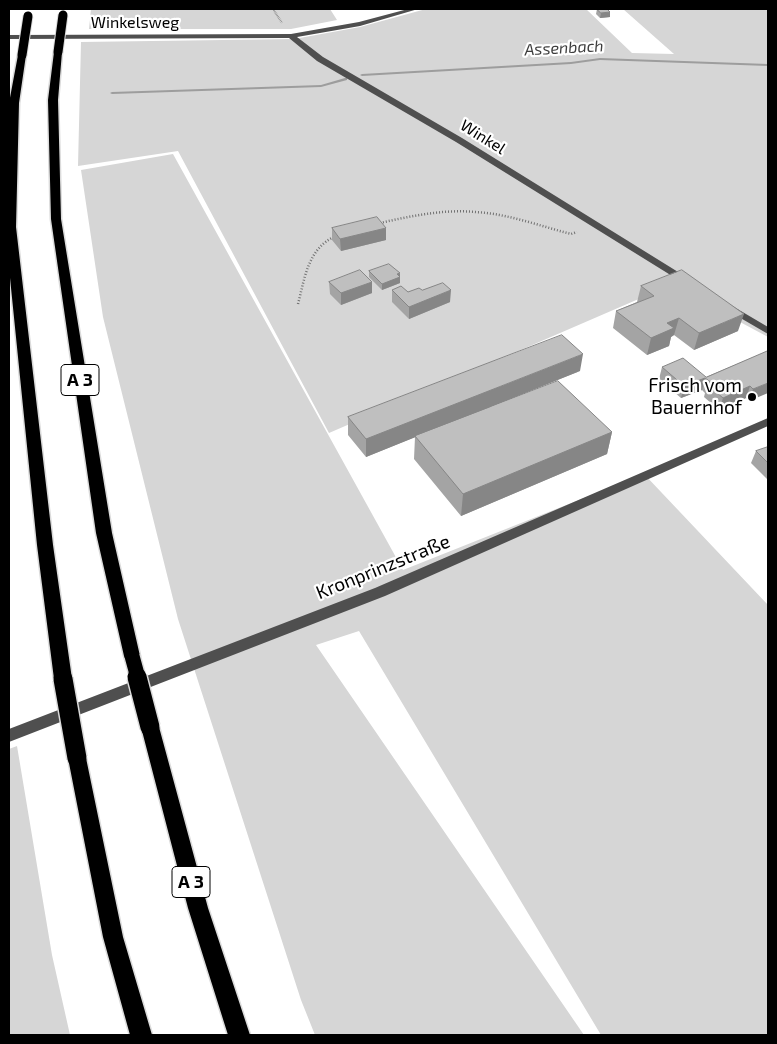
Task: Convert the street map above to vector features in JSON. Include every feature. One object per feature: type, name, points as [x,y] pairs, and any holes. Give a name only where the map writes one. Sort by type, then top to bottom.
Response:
[{"type":"highway","points":[[29,12],[14,103],[10,227],[45,545],[63,679],[113,937],[140,1035]]},
{"type":"highway","name":"A 3","points":[[63,12],[53,100],[56,219],[104,533],[132,656],[198,908],[239,1035]]},
{"type":"street","points":[[291,36],[360,24],[415,9]]},
{"type":"street","name":"Winkelsweg","points":[[9,37],[291,36]]},
{"type":"street","name":"Winkel","points":[[291,36],[320,59],[459,140],[694,285]]},
{"type":"street","points":[[719,300],[768,331]]},
{"type":"street","name":"Kronprinzstraße","points":[[9,736],[380,592],[768,422]]},
{"type":"path","points":[[372,225],[418,214],[462,211],[503,217],[570,234],[595,225]]},
{"type":"path","points":[[298,304],[313,253],[328,238],[336,236]]},
{"type":"shaded area","points":[[91,9],[330,9],[337,20],[291,29],[89,29]]},
{"type":"shaded area","points":[[426,9],[586,9],[632,53],[674,54],[623,9],[768,9],[768,337],[671,285],[329,433],[178,151],[78,166],[81,42],[294,39],[360,27]]},
{"type":"shaded area","points":[[173,154],[403,570],[644,474],[768,605],[768,1035],[601,1035],[359,631],[316,645],[584,1035],[315,1035],[301,1000],[178,619],[103,317],[81,170]]},
{"type":"shaded area","points":[[17,746],[52,955],[70,1035],[9,1035],[9,749]]},
{"type":"building","points":[[597,9],[607,9],[610,12],[601,13]]},
{"type":"building","points":[[377,217],[386,228],[340,239],[332,228]]},
{"type":"building","points":[[389,264],[400,273],[397,274],[400,277],[382,284],[369,271]]},
{"type":"building","points":[[360,270],[372,282],[341,293],[329,282]]},
{"type":"building","points":[[682,270],[744,314],[699,333],[679,318],[667,323],[674,328],[651,338],[616,311],[654,296],[641,286]]},
{"type":"building","points":[[443,283],[451,290],[409,307],[392,290],[401,286],[408,292],[419,288],[422,290]]},
{"type":"building","points":[[562,335],[583,354],[366,439],[348,417]]},
{"type":"building","points":[[768,351],[768,383],[753,389],[750,386],[723,398],[708,385],[712,383],[705,378],[684,386],[662,367],[683,358],[706,377]]},
{"type":"building","points":[[558,381],[612,432],[463,494],[415,436]]},
{"type":"building","points":[[768,447],[768,463],[756,451]]},
{"type":"waterway","name":"Assenbach","points":[[362,75],[571,63],[600,59],[768,65]]},
{"type":"waterway","name":"Assenbach","points":[[112,93],[321,86],[345,79]]},
{"type":"place","name":"Frisch vom Bauernhof","points":[[752,397]]}]
